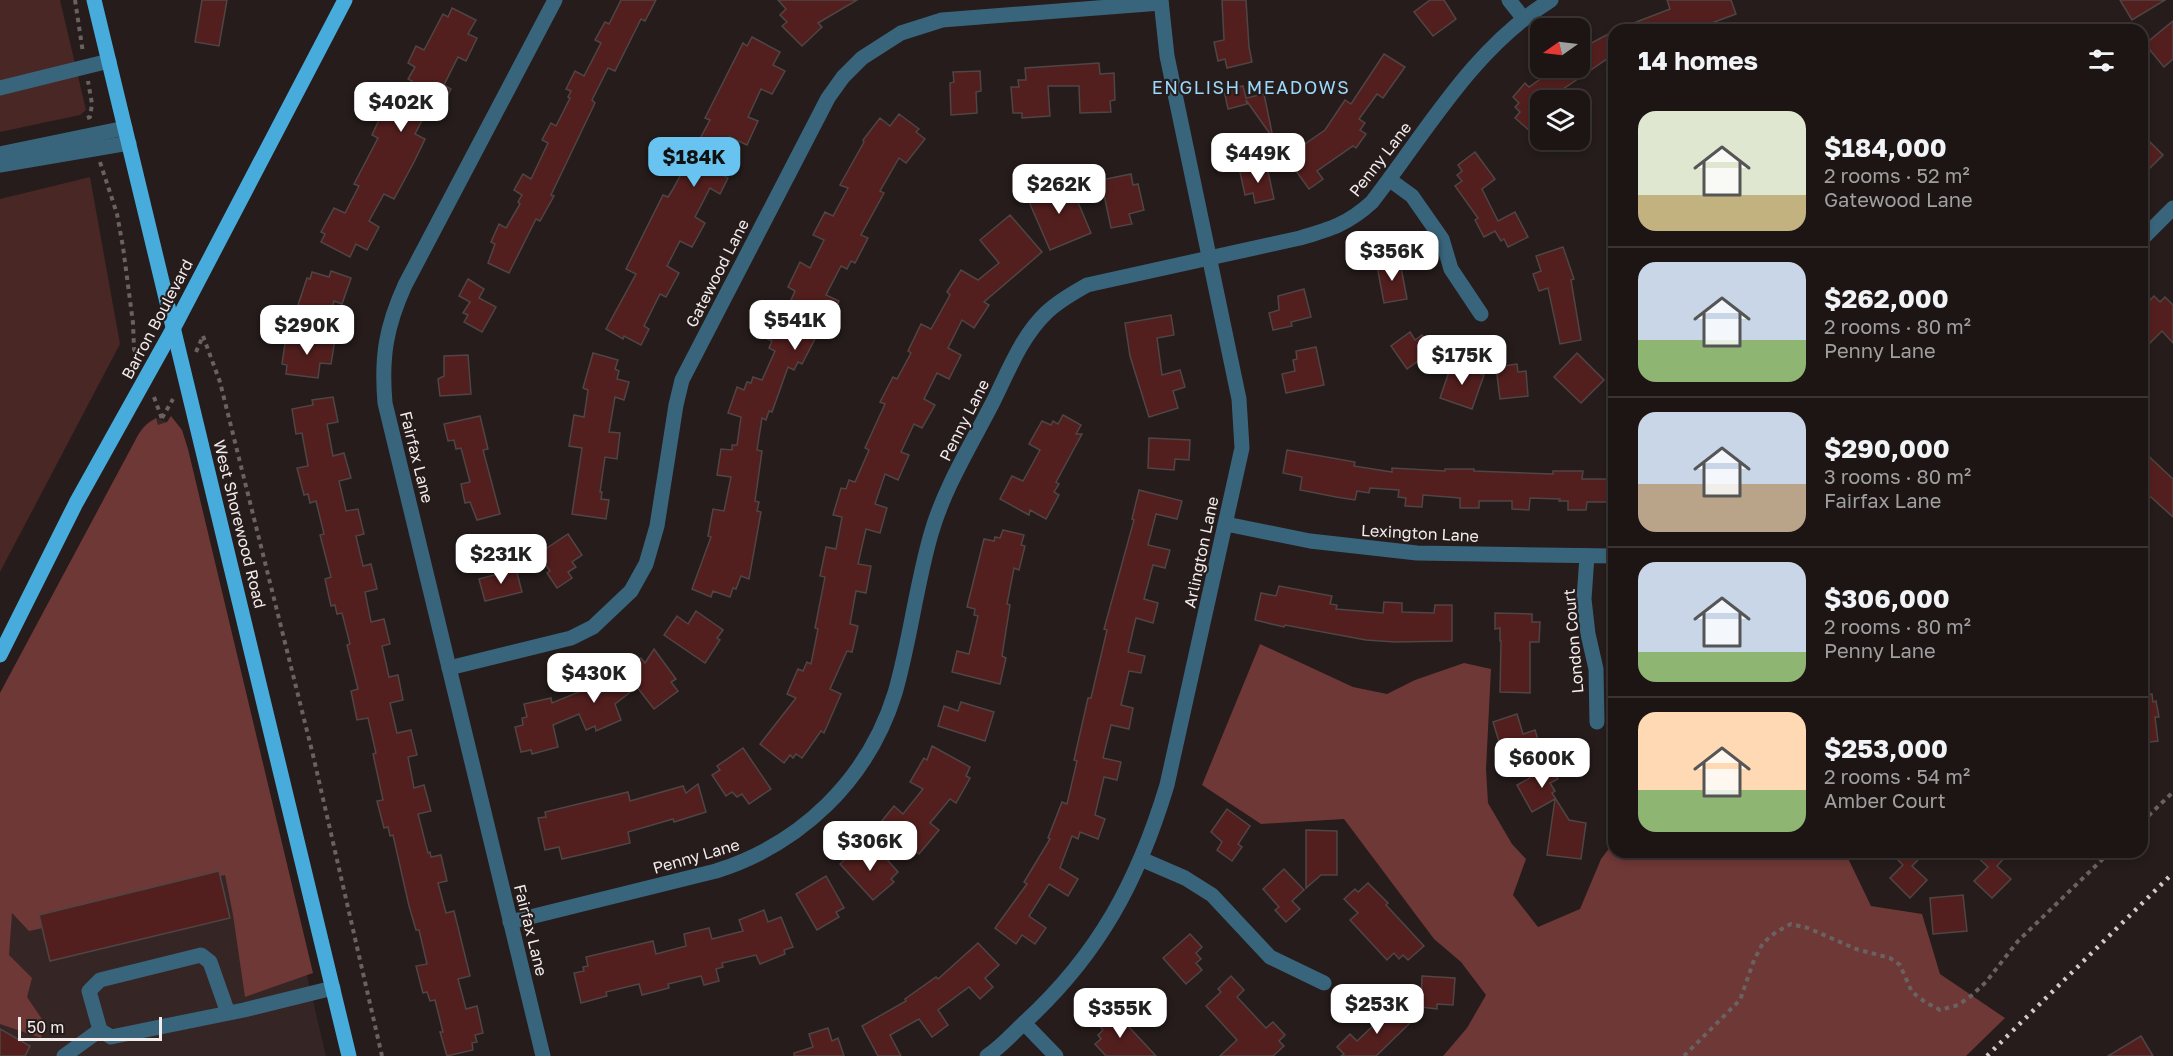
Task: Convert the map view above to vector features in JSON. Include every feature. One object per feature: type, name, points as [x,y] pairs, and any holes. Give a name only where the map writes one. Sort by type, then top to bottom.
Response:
[{"type":"main road","name":"West Shorewood Road","points":[[94,0],[350,1056]]},
{"type":"main road","name":"Barron Boulevard","points":[[0,655],[76,503],[173,329],[345,0]]},
{"type":"street","name":"Fairfax Lane","points":[[543,1056],[385,403],[383,375],[385,346],[392,315],[405,285],[555,0]]},
{"type":"street","points":[[1509,0],[1524,19]]},
{"type":"street","name":"Penny Lane","points":[[510,922],[716,872],[741,863],[768,850],[798,831],[829,804],[857,772],[876,740],[894,693],[931,532],[943,500],[1025,339],[1045,314],[1064,298],[1087,285],[1300,238],[1330,230],[1354,218],[1372,202],[1463,78],[1485,54],[1524,19],[1551,0]]},
{"type":"street","name":"Gatewood Lane","points":[[449,668],[571,638],[593,627],[632,591],[646,564],[657,526],[682,380],[828,98],[843,77],[862,58],[901,33],[942,20],[1161,1]]},
{"type":"street","name":"Arlington Lane","points":[[987,1056],[1054,995],[1089,952],[1115,913],[1155,826],[1167,785],[1242,448],[1239,399],[1167,56],[1161,1]]},
{"type":"street","points":[[0,88],[109,62]]},
{"type":"street","points":[[0,165],[127,136]]},
{"type":"street","points":[[0,154],[95,142]]},
{"type":"street","points":[[1389,180],[1412,196],[1442,239],[1451,269],[1481,314]]},
{"type":"street","points":[[2148,232],[2173,208]]},
{"type":"street","name":"Lexington Lane","points":[[1226,524],[1354,548],[1418,553],[1608,556]]},
{"type":"street","name":"London Court","points":[[1587,556],[1584,598],[1588,634],[1596,669],[1597,722]]},
{"type":"street","points":[[1141,859],[1185,878],[1212,895],[1270,957],[1324,983]]},
{"type":"street","points":[[228,1013],[210,962],[201,955],[100,980],[89,991],[100,1030],[111,1037],[228,1013],[333,988]]},
{"type":"street","points":[[1024,1023],[1056,1056]]},
{"type":"street","points":[[64,1056],[100,1030]]},
{"type":"path","points":[[90,117],[95,142],[117,214],[133,323],[134,350]]},
{"type":"path","points":[[203,336],[220,382],[310,744],[382,1056]]},
{"type":"path","points":[[2148,816],[2173,792]]},
{"type":"path","points":[[1684,1056],[1740,1000],[1754,960],[1763,944],[1776,932],[1791,924],[1808,927],[1856,949],[1890,958],[1900,965],[1912,992],[1940,1010],[1958,1005],[1971,996],[1986,982],[2018,942],[2104,858]]},
{"type":"shaded area","points":[[0,0],[60,0],[86,110],[80,115],[0,132]]},
{"type":"shaded area","points":[[90,177],[120,344],[0,572],[0,199]]},
{"type":"shaded area","points":[[171,416],[182,430],[188,449],[313,973],[245,997],[225,875],[49,915],[43,928],[29,931],[12,913],[9,955],[32,978],[27,997],[44,1022],[41,1038],[0,1024],[0,693],[139,434],[156,418],[158,425],[167,422]]},
{"type":"shaded area","points":[[156,418],[177,426],[326,1056],[0,1056],[0,714]]},
{"type":"shaded area","points":[[1260,644],[1353,687],[1387,694],[1415,680],[1464,663],[1491,669],[1486,769],[1488,803],[1512,844],[1526,859],[1513,895],[1538,927],[1580,909],[1601,859],[1608,850],[1608,858],[1848,858],[1871,906],[1922,914],[1940,974],[2005,1018],[1966,1056],[1443,1056],[1467,1028],[1486,995],[1461,962],[1434,939],[1344,819],[1261,824],[1202,785]]},
{"type":"building","points":[[202,0],[227,0],[219,46],[195,42]]},
{"type":"building","points":[[621,0],[656,0],[645,21],[641,19],[615,71],[608,68],[592,100],[595,103],[551,195],[554,196],[540,221],[536,219],[509,273],[488,263],[495,244],[491,242],[499,224],[506,228],[520,204],[518,202],[522,195],[514,190],[523,174],[531,179],[548,143],[542,140],[551,123],[556,126],[570,98],[568,97],[571,91],[566,89],[575,71],[584,76],[601,43],[595,40],[605,22],[609,24]]},
{"type":"building","points":[[778,0],[857,0],[818,23],[822,27],[802,46],[782,26],[787,22],[780,15],[786,9]]},
{"type":"building","points":[[1222,0],[1246,0],[1252,62],[1227,68],[1225,59],[1218,61],[1214,42],[1224,40]]},
{"type":"building","points":[[1430,0],[1444,0],[1456,19],[1433,36],[1414,12]]},
{"type":"building","points":[[1667,0],[1731,0],[1736,14],[1709,24],[1631,24],[1670,9]]},
{"type":"building","points":[[2120,0],[2165,0],[2132,20]]},
{"type":"building","points":[[452,8],[476,20],[468,34],[477,38],[466,61],[458,57],[444,85],[451,89],[439,112],[429,107],[415,134],[425,139],[394,199],[384,194],[369,221],[379,227],[367,250],[356,244],[350,257],[321,242],[325,234],[321,232],[334,208],[345,213],[359,186],[354,184],[378,138],[372,135],[385,107],[395,112],[412,81],[408,79],[415,67],[408,63],[416,46],[424,50],[443,14],[448,17]]},
{"type":"building","points":[[2173,21],[2173,59],[2164,67],[2148,48],[2148,42]]},
{"type":"building","points":[[1608,34],[1608,58],[1590,70],[1590,44]]},
{"type":"building","points":[[752,37],[780,52],[773,65],[785,71],[772,94],[761,89],[748,117],[758,121],[747,145],[730,137],[717,162],[721,164],[717,172],[728,178],[720,194],[710,188],[695,217],[705,223],[692,247],[680,241],[667,266],[679,273],[666,297],[660,294],[644,326],[649,329],[641,345],[624,336],[623,339],[606,329],[636,274],[626,269],[663,195],[668,197],[710,120],[705,118],[743,43],[747,46]]},
{"type":"building","points":[[1384,54],[1405,67],[1383,98],[1377,94],[1359,119],[1365,123],[1360,130],[1366,134],[1356,148],[1353,146],[1317,171],[1323,179],[1309,189],[1286,157],[1325,130],[1345,100],[1351,104]]},
{"type":"building","points":[[1099,63],[1100,74],[1114,73],[1115,100],[1110,101],[1111,112],[1080,113],[1079,86],[1048,86],[1050,116],[1022,118],[1022,113],[1013,113],[1011,87],[1019,87],[1018,80],[1026,80],[1025,68]]},
{"type":"building","points":[[980,71],[981,91],[976,92],[977,113],[951,115],[950,83],[954,82],[953,72]]},
{"type":"building","points":[[1542,78],[1579,78],[1562,90],[1530,90],[1530,131],[1515,118],[1520,112],[1515,107],[1519,103],[1513,97],[1525,83],[1529,87]]},
{"type":"building","points":[[1243,86],[1246,98],[1264,94],[1273,138],[1246,100],[1247,104],[1228,109],[1224,90]]},
{"type":"building","points":[[899,114],[919,129],[916,132],[925,139],[906,163],[899,158],[880,191],[884,193],[861,235],[868,238],[855,263],[851,261],[847,269],[841,266],[826,295],[839,301],[832,315],[806,302],[796,320],[818,333],[802,364],[798,362],[794,370],[788,367],[772,412],[769,411],[766,420],[762,418],[757,450],[762,451],[755,501],[759,502],[757,511],[761,512],[749,579],[741,576],[730,597],[713,591],[711,597],[692,589],[711,537],[708,536],[713,509],[724,511],[731,477],[717,475],[721,449],[732,450],[732,445],[737,445],[741,417],[728,413],[737,387],[744,390],[747,382],[751,383],[753,377],[762,380],[775,351],[769,348],[772,341],[761,336],[769,320],[779,325],[783,318],[795,291],[788,287],[800,262],[810,268],[824,240],[813,235],[825,212],[833,216],[848,188],[840,185],[864,142],[863,140],[880,118],[890,126]]},
{"type":"building","points":[[2148,140],[2163,155],[2148,170]]},
{"type":"building","points":[[1475,152],[1495,179],[1482,189],[1498,221],[1515,212],[1528,237],[1508,247],[1504,239],[1501,241],[1495,231],[1484,237],[1475,220],[1478,218],[1455,186],[1462,181],[1457,175],[1462,171],[1458,165]]},
{"type":"building","points":[[1267,167],[1274,199],[1255,203],[1253,193],[1245,195],[1240,172]]},
{"type":"building","points":[[1131,174],[1133,185],[1138,184],[1144,210],[1129,214],[1132,224],[1111,228],[1101,180]]},
{"type":"building","points":[[1069,181],[1091,233],[1050,250],[1027,197]]},
{"type":"building","points":[[1010,215],[1042,252],[984,302],[989,305],[974,328],[962,320],[948,348],[961,355],[949,379],[937,373],[924,399],[935,405],[922,428],[914,424],[901,452],[909,455],[898,480],[885,474],[875,504],[887,508],[880,533],[866,529],[858,564],[871,566],[866,593],[856,591],[850,624],[858,626],[852,652],[847,651],[830,689],[841,694],[824,733],[821,731],[802,758],[796,754],[793,758],[790,755],[784,763],[760,744],[796,698],[787,694],[798,669],[803,671],[807,662],[811,664],[825,577],[820,576],[826,547],[836,549],[842,517],[833,515],[841,488],[846,489],[849,480],[855,482],[869,450],[865,448],[885,404],[880,402],[893,377],[897,379],[911,353],[908,351],[921,324],[931,329],[950,295],[947,292],[961,270],[978,280],[999,263],[980,240]]},
{"type":"building","points":[[1563,247],[1574,279],[1571,280],[1581,340],[1560,344],[1548,288],[1539,291],[1533,274],[1541,271],[1536,256]]},
{"type":"building","points":[[1400,262],[1407,299],[1384,303],[1377,266]]},
{"type":"building","points":[[331,271],[351,278],[342,304],[334,301],[332,308],[327,306],[325,314],[298,305],[307,278],[310,279],[312,272],[329,277]]},
{"type":"building","points":[[468,279],[484,289],[479,298],[496,307],[482,332],[464,322],[468,315],[463,313],[470,302],[459,296]]},
{"type":"building","points":[[1304,289],[1311,317],[1291,322],[1292,326],[1273,330],[1269,313],[1279,310],[1278,296]]},
{"type":"building","points":[[2154,296],[2160,302],[2165,297],[2173,305],[2173,343],[2162,331],[2148,345],[2148,302]]},
{"type":"building","points":[[1171,315],[1174,335],[1157,338],[1162,375],[1180,370],[1185,387],[1173,391],[1178,408],[1149,417],[1130,356],[1125,323]]},
{"type":"building","points":[[1410,332],[1415,340],[1422,335],[1433,350],[1407,369],[1391,346]]},
{"type":"building","points":[[314,336],[335,339],[331,364],[320,363],[318,378],[286,374],[287,365],[282,364],[286,337],[313,341]]},
{"type":"building","points":[[1316,347],[1324,385],[1286,393],[1282,374],[1295,371],[1293,360],[1297,359],[1296,351]]},
{"type":"building","points":[[593,353],[618,360],[615,369],[619,371],[617,379],[629,382],[624,400],[615,397],[609,432],[620,433],[617,459],[605,457],[600,492],[602,492],[601,499],[609,500],[606,519],[572,514],[582,448],[569,446],[574,415],[584,417],[588,390],[583,388]]},
{"type":"building","points":[[1577,353],[1604,380],[1581,403],[1554,377]]},
{"type":"building","points":[[468,355],[471,394],[440,396],[438,379],[444,376],[444,356]]},
{"type":"building","points":[[1452,363],[1484,375],[1472,409],[1440,398]]},
{"type":"building","points":[[1517,364],[1518,372],[1526,371],[1528,396],[1500,399],[1496,367]]},
{"type":"building","points":[[333,397],[338,422],[327,424],[333,456],[344,453],[351,478],[339,481],[346,511],[358,509],[364,534],[356,536],[363,566],[371,564],[377,589],[365,592],[371,622],[384,619],[390,644],[382,646],[389,677],[398,675],[403,700],[390,703],[397,733],[411,730],[417,755],[408,757],[414,788],[424,785],[431,811],[418,814],[428,853],[430,852],[431,857],[441,855],[447,881],[438,883],[446,913],[454,911],[470,976],[458,979],[466,1009],[477,1006],[483,1033],[475,1035],[477,1042],[472,1043],[473,1050],[447,1056],[440,1032],[443,1032],[435,1000],[430,1001],[427,992],[423,993],[416,966],[427,964],[419,930],[416,930],[409,906],[393,835],[390,836],[388,827],[384,828],[377,801],[383,800],[368,718],[357,720],[351,691],[358,689],[347,645],[350,644],[342,613],[337,614],[335,605],[331,606],[325,579],[331,577],[320,535],[324,534],[316,501],[310,503],[308,494],[304,495],[297,468],[308,466],[302,433],[296,434],[292,409],[313,405],[312,400]]},
{"type":"building","points":[[1063,415],[1081,425],[1076,434],[1082,434],[1056,482],[1059,484],[1054,492],[1059,495],[1046,519],[1030,510],[1029,515],[1000,499],[1012,476],[1023,481],[1040,450],[1029,444],[1042,421],[1051,425],[1053,421],[1058,424]]},
{"type":"building","points":[[480,416],[488,449],[483,450],[500,514],[477,520],[470,502],[465,503],[461,484],[470,482],[461,448],[456,449],[454,440],[448,441],[444,424]]},
{"type":"building","points":[[1149,438],[1190,440],[1189,460],[1175,459],[1174,470],[1148,468]]},
{"type":"building","points":[[1287,450],[1355,462],[1354,466],[1392,472],[1392,468],[1445,471],[1445,469],[1474,469],[1474,471],[1553,474],[1553,471],[1583,471],[1582,479],[1608,479],[1608,502],[1587,502],[1586,510],[1568,510],[1568,501],[1530,498],[1529,510],[1512,509],[1512,501],[1479,501],[1479,508],[1460,508],[1460,498],[1423,495],[1422,507],[1405,506],[1406,498],[1398,497],[1399,490],[1370,488],[1369,493],[1357,491],[1355,500],[1300,490],[1302,477],[1283,473]]},
{"type":"building","points":[[2148,456],[2173,479],[2173,517],[2148,494]]},
{"type":"building","points":[[1139,490],[1182,501],[1177,519],[1156,514],[1148,545],[1170,550],[1165,568],[1153,565],[1144,599],[1158,603],[1153,623],[1136,618],[1128,652],[1145,656],[1141,673],[1129,671],[1121,705],[1133,708],[1129,729],[1111,725],[1103,758],[1121,762],[1117,780],[1104,777],[1095,815],[1105,819],[1098,839],[1080,832],[1078,839],[1072,836],[1060,868],[1078,879],[1068,896],[1049,884],[1029,916],[1046,928],[1035,944],[1022,935],[1016,944],[995,928],[1027,884],[1024,882],[1050,839],[1048,838],[1062,802],[1067,804],[1088,698],[1091,698],[1107,630],[1104,629],[1134,520],[1132,519]]},
{"type":"building","points":[[1003,530],[1024,535],[1021,545],[1025,546],[1019,570],[1014,568],[1007,604],[1010,605],[1002,656],[1006,658],[1000,684],[952,672],[957,651],[969,654],[978,616],[974,615],[975,609],[967,607],[984,539],[994,541],[995,537],[1000,538]]},
{"type":"building","points":[[568,534],[582,555],[572,562],[576,567],[568,572],[572,578],[557,588],[547,573],[550,571],[538,554]]},
{"type":"building","points":[[516,569],[522,592],[485,601],[479,579]]},
{"type":"building","points":[[1279,586],[1332,596],[1330,604],[1337,605],[1336,609],[1383,613],[1384,602],[1402,603],[1402,612],[1434,613],[1435,605],[1452,605],[1452,641],[1366,640],[1255,620],[1261,593],[1276,596]]},
{"type":"building","points":[[696,611],[723,630],[717,638],[720,640],[705,663],[664,635],[677,616],[688,624]]},
{"type":"building","points":[[1495,613],[1532,614],[1532,622],[1540,622],[1539,642],[1530,642],[1530,693],[1500,692],[1501,641],[1500,628],[1495,629]]},
{"type":"building","points":[[654,649],[676,679],[671,682],[678,691],[654,709],[637,687],[615,704],[621,720],[596,731],[595,726],[586,730],[579,714],[553,725],[558,747],[532,754],[531,750],[521,752],[515,727],[523,725],[522,718],[527,717],[524,704],[551,698],[552,703],[591,687],[595,695],[624,683],[619,674],[641,658],[645,663]]},
{"type":"building","points":[[2148,694],[2152,694],[2153,702],[2156,701],[2159,717],[2155,717],[2158,741],[2148,742]]},
{"type":"building","points":[[961,702],[994,712],[985,741],[938,726],[944,706],[958,711]]},
{"type":"building","points":[[1517,714],[1523,734],[1535,730],[1546,765],[1549,763],[1558,779],[1550,783],[1555,791],[1552,793],[1569,820],[1586,823],[1581,859],[1547,855],[1555,799],[1532,812],[1517,785],[1530,778],[1519,743],[1501,748],[1493,722]]},
{"type":"building","points":[[932,746],[970,767],[966,776],[970,778],[956,803],[950,799],[930,823],[939,830],[919,854],[881,822],[894,806],[903,814],[923,789],[910,782],[924,758],[927,760]]},
{"type":"building","points":[[743,748],[771,789],[749,804],[742,794],[737,797],[732,792],[726,796],[712,775],[720,770],[717,766]]},
{"type":"building","points":[[698,784],[706,812],[628,832],[630,843],[597,851],[562,859],[559,847],[545,850],[538,818],[546,817],[545,812],[628,792],[630,801],[683,786],[686,793]]},
{"type":"building","points":[[1227,809],[1250,826],[1238,844],[1242,847],[1232,861],[1217,850],[1222,842],[1211,832]]},
{"type":"building","points":[[1306,830],[1337,831],[1337,875],[1321,875],[1306,888]]},
{"type":"building","points":[[857,848],[866,858],[877,848],[898,872],[891,879],[894,882],[873,900],[840,864]]},
{"type":"building","points":[[1896,858],[1920,858],[1912,866],[1927,880],[1910,898],[1890,878],[1903,865]]},
{"type":"building","points":[[1978,858],[2004,858],[1997,866],[2011,879],[1992,898],[1974,881],[1988,867]]},
{"type":"building","points":[[1284,869],[1304,890],[1292,901],[1300,909],[1286,922],[1275,910],[1279,907],[1263,889]]},
{"type":"building","points":[[219,871],[230,918],[50,961],[39,915]]},
{"type":"building","points":[[826,876],[844,908],[836,912],[839,917],[817,930],[796,894]]},
{"type":"building","points":[[1368,883],[1424,946],[1408,960],[1403,955],[1399,959],[1394,953],[1387,960],[1350,920],[1358,913],[1344,899],[1355,889],[1358,892]]},
{"type":"building","points":[[1963,895],[1967,931],[1933,934],[1930,898]]},
{"type":"building","points":[[764,910],[768,922],[781,917],[793,947],[784,950],[785,954],[760,964],[756,955],[722,963],[723,967],[716,969],[719,981],[704,985],[701,976],[668,984],[669,988],[642,995],[639,984],[606,992],[607,996],[581,1003],[574,973],[584,971],[583,967],[588,966],[586,957],[653,941],[656,954],[686,946],[684,934],[709,928],[712,939],[743,931],[739,920]]},
{"type":"building","points":[[1190,934],[1202,947],[1196,953],[1201,959],[1196,963],[1202,970],[1186,984],[1163,958]]},
{"type":"building","points":[[978,943],[999,965],[985,978],[993,987],[980,999],[969,987],[938,1010],[948,1025],[932,1037],[919,1019],[890,1035],[901,1056],[878,1056],[862,1026],[906,1001],[905,999],[936,977],[938,979]]},
{"type":"building","points":[[1231,976],[1244,990],[1237,997],[1266,1028],[1273,1022],[1285,1035],[1279,1041],[1284,1046],[1273,1056],[1220,1056],[1237,1040],[1206,1006],[1221,992],[1218,989]]},
{"type":"building","points":[[1422,976],[1455,978],[1453,1005],[1437,1004],[1437,1009],[1421,1007]]},
{"type":"building","points":[[1397,1003],[1413,1020],[1376,1056],[1341,1056],[1344,1054],[1337,1047],[1350,1034],[1357,1041]]},
{"type":"building","points":[[1113,1010],[1156,1056],[1106,1056],[1095,1044],[1101,1039],[1098,1035],[1103,1030],[1098,1024]]},
{"type":"building","points":[[828,1028],[832,1041],[838,1038],[844,1056],[794,1056],[794,1053],[813,1047],[809,1034]]},
{"type":"building","points":[[0,1029],[30,1046],[25,1056],[0,1056]]},
{"type":"building","points":[[2141,1036],[2153,1056],[2108,1056]]},
{"type":"railway","points":[[1987,1056],[2173,873]]},
{"type":"district","name":"ENGLISH MEADOWS","points":[[1251,88]]}]
